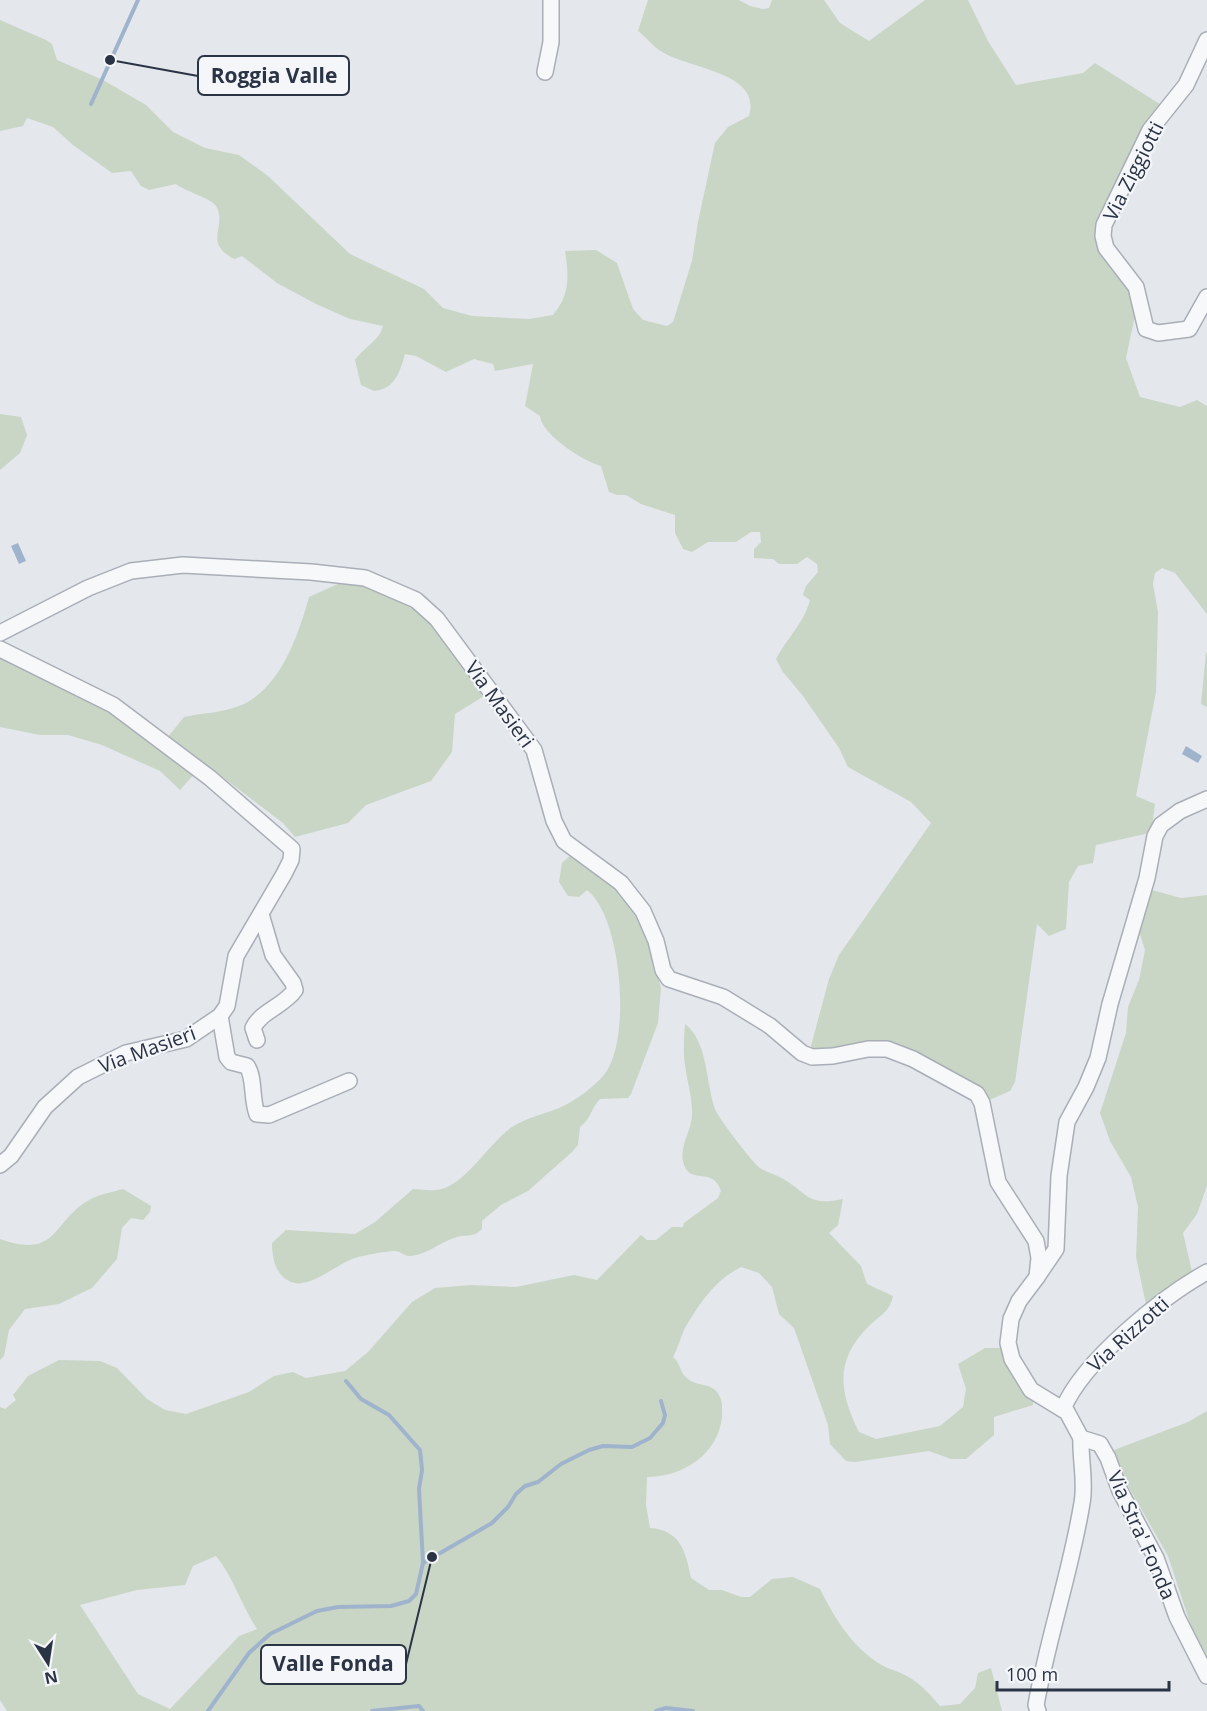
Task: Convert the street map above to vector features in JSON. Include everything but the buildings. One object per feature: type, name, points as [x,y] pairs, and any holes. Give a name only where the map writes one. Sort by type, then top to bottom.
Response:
[{"type":"street","points":[[545,72],[550,42],[551,0]]},
{"type":"street","name":"Via Ziggiotti","points":[[1207,40],[1185,85],[1150,130],[1107,213],[1103,236],[1111,257],[1136,287],[1146,329],[1158,333],[1189,330],[1207,297]]},
{"type":"street","name":"Via Masieri","points":[[0,633],[88,588],[130,571],[183,566],[311,572],[365,578],[416,600],[437,618],[534,750],[554,820],[564,841],[621,883],[643,911],[656,941],[663,970],[669,980],[723,997],[770,1026],[802,1053],[812,1057],[833,1056],[868,1049],[887,1049],[913,1059],[977,1094],[982,1103],[998,1182],[1036,1241],[1039,1258],[1037,1277]]},
{"type":"street","points":[[0,650],[113,705],[210,778],[284,839],[292,849],[291,860],[236,956],[227,1006],[220,1016],[227,1057],[231,1062],[247,1065],[251,1073],[251,1098],[257,1114],[269,1115],[350,1081]]},
{"type":"street","points":[[1063,1409],[1031,1390],[1012,1359],[1008,1343],[1011,1319],[1019,1301],[1056,1249],[1059,1176],[1067,1122],[1086,1087],[1098,1058],[1110,1004],[1147,878],[1155,836],[1161,825],[1180,811],[1207,799]]},
{"type":"street","points":[[257,1040],[253,1028],[256,1022],[290,997],[295,990],[293,982],[273,955],[261,914]]},
{"type":"street","name":"Via Masieri","points":[[0,1165],[11,1156],[45,1107],[78,1077],[126,1053],[186,1039],[220,1016]]},
{"type":"street","name":"Via Rizzotti","points":[[1063,1409],[1070,1392],[1099,1358],[1167,1298],[1207,1272]]},
{"type":"street","name":"Via Stra' Fonda","points":[[1063,1409],[1081,1438],[1100,1444],[1108,1458],[1120,1491],[1156,1558],[1177,1617],[1207,1676]]},
{"type":"street","points":[[1038,1711],[1036,1705],[1046,1649],[1066,1580],[1083,1500],[1081,1438]]},
{"type":"green space","points":[[648,0],[739,0],[763,9],[769,8],[772,0],[824,0],[840,23],[869,41],[925,0],[968,0],[988,41],[1016,85],[1083,73],[1095,63],[1174,113],[1155,136],[1106,237],[1137,306],[1126,358],[1140,397],[1180,407],[1197,400],[1207,406],[1207,614],[1175,573],[1162,568],[1155,573],[1153,584],[1158,612],[1156,692],[1136,796],[1155,804],[1152,827],[1145,834],[1096,845],[1093,863],[1078,866],[1069,882],[1066,929],[1049,936],[1037,924],[1015,1082],[1010,1091],[978,1105],[971,1096],[893,1055],[870,1054],[807,1061],[829,979],[839,955],[931,823],[911,802],[848,767],[839,748],[776,659],[800,623],[807,608],[810,600],[803,595],[806,586],[818,572],[817,564],[807,557],[797,564],[779,564],[773,559],[754,558],[754,549],[761,542],[760,532],[751,532],[736,542],[708,542],[692,552],[683,549],[675,533],[675,515],[641,504],[626,495],[609,492],[601,466],[584,459],[555,439],[542,423],[540,416],[525,406],[533,364],[495,371],[493,364],[474,359],[446,372],[416,356],[405,354],[399,373],[387,387],[374,391],[361,385],[355,360],[379,335],[383,326],[350,319],[316,304],[277,283],[242,256],[234,259],[225,253],[217,240],[219,213],[213,203],[176,184],[149,190],[141,186],[131,171],[112,173],[73,145],[53,127],[27,118],[23,126],[0,131],[0,20],[46,40],[52,44],[57,60],[103,80],[146,105],[173,132],[205,148],[239,155],[268,176],[350,254],[424,289],[443,308],[472,316],[529,319],[553,315],[563,300],[567,285],[565,251],[596,250],[617,263],[633,309],[643,320],[667,326],[673,322],[692,261],[715,143],[728,127],[749,116],[750,101],[744,89],[734,80],[659,50],[638,31]]},
{"type":"green space","points":[[0,414],[21,417],[27,435],[20,453],[0,470]]},
{"type":"green space","points":[[351,578],[422,609],[489,693],[455,714],[452,752],[431,781],[366,805],[348,823],[295,837],[283,823],[204,763],[180,790],[160,771],[102,745],[68,735],[40,735],[0,727],[0,645],[167,738],[184,717],[239,706],[266,688],[293,644],[309,597]]},
{"type":"green space","points":[[1207,653],[1207,707],[1201,704]]},
{"type":"green space","points":[[581,846],[611,864],[632,882],[661,988],[658,1023],[631,1094],[628,1098],[600,1099],[580,1127],[578,1145],[572,1152],[528,1191],[501,1205],[482,1221],[482,1229],[476,1234],[451,1239],[417,1255],[409,1256],[394,1251],[358,1257],[307,1282],[291,1282],[286,1279],[276,1265],[272,1243],[286,1230],[355,1234],[375,1222],[413,1189],[436,1190],[456,1181],[512,1127],[571,1102],[591,1088],[606,1072],[614,1055],[620,1006],[615,950],[599,904],[587,890],[579,897],[568,896],[559,882],[562,863]]},
{"type":"green space","points":[[1148,889],[1181,898],[1207,895],[1207,1186],[1197,1214],[1183,1233],[1193,1276],[1147,1309],[1136,1257],[1138,1207],[1131,1177],[1110,1141],[1100,1113],[1126,1033],[1128,1007],[1139,980],[1145,950],[1138,928]]},
{"type":"green space","points":[[685,1024],[693,1032],[702,1052],[715,1109],[736,1140],[760,1168],[782,1178],[811,1198],[823,1201],[843,1199],[838,1225],[829,1233],[861,1266],[867,1284],[893,1296],[887,1309],[859,1338],[846,1363],[844,1389],[859,1432],[876,1439],[940,1426],[963,1407],[966,1389],[958,1364],[985,1348],[1003,1348],[1033,1398],[1033,1405],[994,1417],[994,1435],[966,1459],[951,1459],[929,1451],[855,1462],[846,1461],[830,1444],[828,1425],[794,1328],[779,1314],[772,1287],[759,1273],[741,1267],[715,1286],[701,1303],[684,1330],[673,1357],[688,1379],[709,1386],[716,1391],[721,1400],[722,1417],[714,1442],[696,1461],[673,1473],[647,1477],[646,1505],[650,1528],[669,1533],[675,1538],[684,1552],[691,1578],[709,1590],[722,1590],[741,1597],[750,1597],[772,1579],[793,1577],[820,1589],[838,1621],[861,1649],[882,1665],[912,1679],[940,1706],[960,1704],[975,1688],[978,1673],[991,1668],[1002,1711],[7,1711],[0,1700],[0,1407],[5,1409],[16,1400],[13,1395],[28,1376],[59,1360],[100,1361],[117,1368],[147,1399],[165,1410],[186,1414],[249,1392],[274,1376],[293,1372],[306,1378],[345,1371],[368,1352],[412,1302],[435,1288],[471,1285],[516,1287],[574,1275],[597,1280],[641,1235],[647,1240],[656,1240],[672,1227],[683,1227],[684,1223],[718,1198],[721,1191],[713,1179],[692,1174],[684,1165],[683,1152],[692,1110],[684,1060]],"holes":[[[216,1556],[257,1629],[239,1636],[170,1709],[138,1694],[80,1605],[137,1590],[185,1585],[193,1566]]]},
{"type":"green space","points":[[123,1189],[151,1206],[150,1212],[143,1220],[131,1218],[122,1228],[117,1259],[92,1288],[59,1304],[25,1309],[9,1330],[4,1356],[0,1360],[0,1239],[34,1245],[45,1241],[68,1217],[91,1199]]},
{"type":"green space","points":[[1207,1411],[1207,1656],[1191,1626],[1168,1556],[1124,1479],[1114,1450],[1188,1422]]},
{"type":"water","points":[[18,543],[26,561],[19,564],[11,546]]},
{"type":"water","points":[[1186,746],[1202,756],[1198,763],[1182,754]]},
{"type":"waterway","points":[[91,104],[138,0]]},
{"type":"waterway","points":[[346,1381],[361,1399],[389,1415],[420,1450],[422,1470],[419,1489],[423,1563]]},
{"type":"waterway","points":[[208,1711],[249,1653],[270,1634],[317,1611],[338,1607],[391,1606],[409,1601],[416,1594],[423,1563],[492,1523],[525,1486],[538,1482],[561,1464],[589,1450],[603,1446],[632,1447],[650,1438],[663,1423],[665,1415],[661,1401]]},
{"type":"waterway","points":[[372,1711],[419,1706],[423,1711]]},
{"type":"waterway","points":[[656,1711],[666,1708],[693,1711]]},
{"type":"place","name":"Roggia Valle","points":[[110,60]]},
{"type":"place","name":"Valle Fonda","points":[[432,1557]]}]
